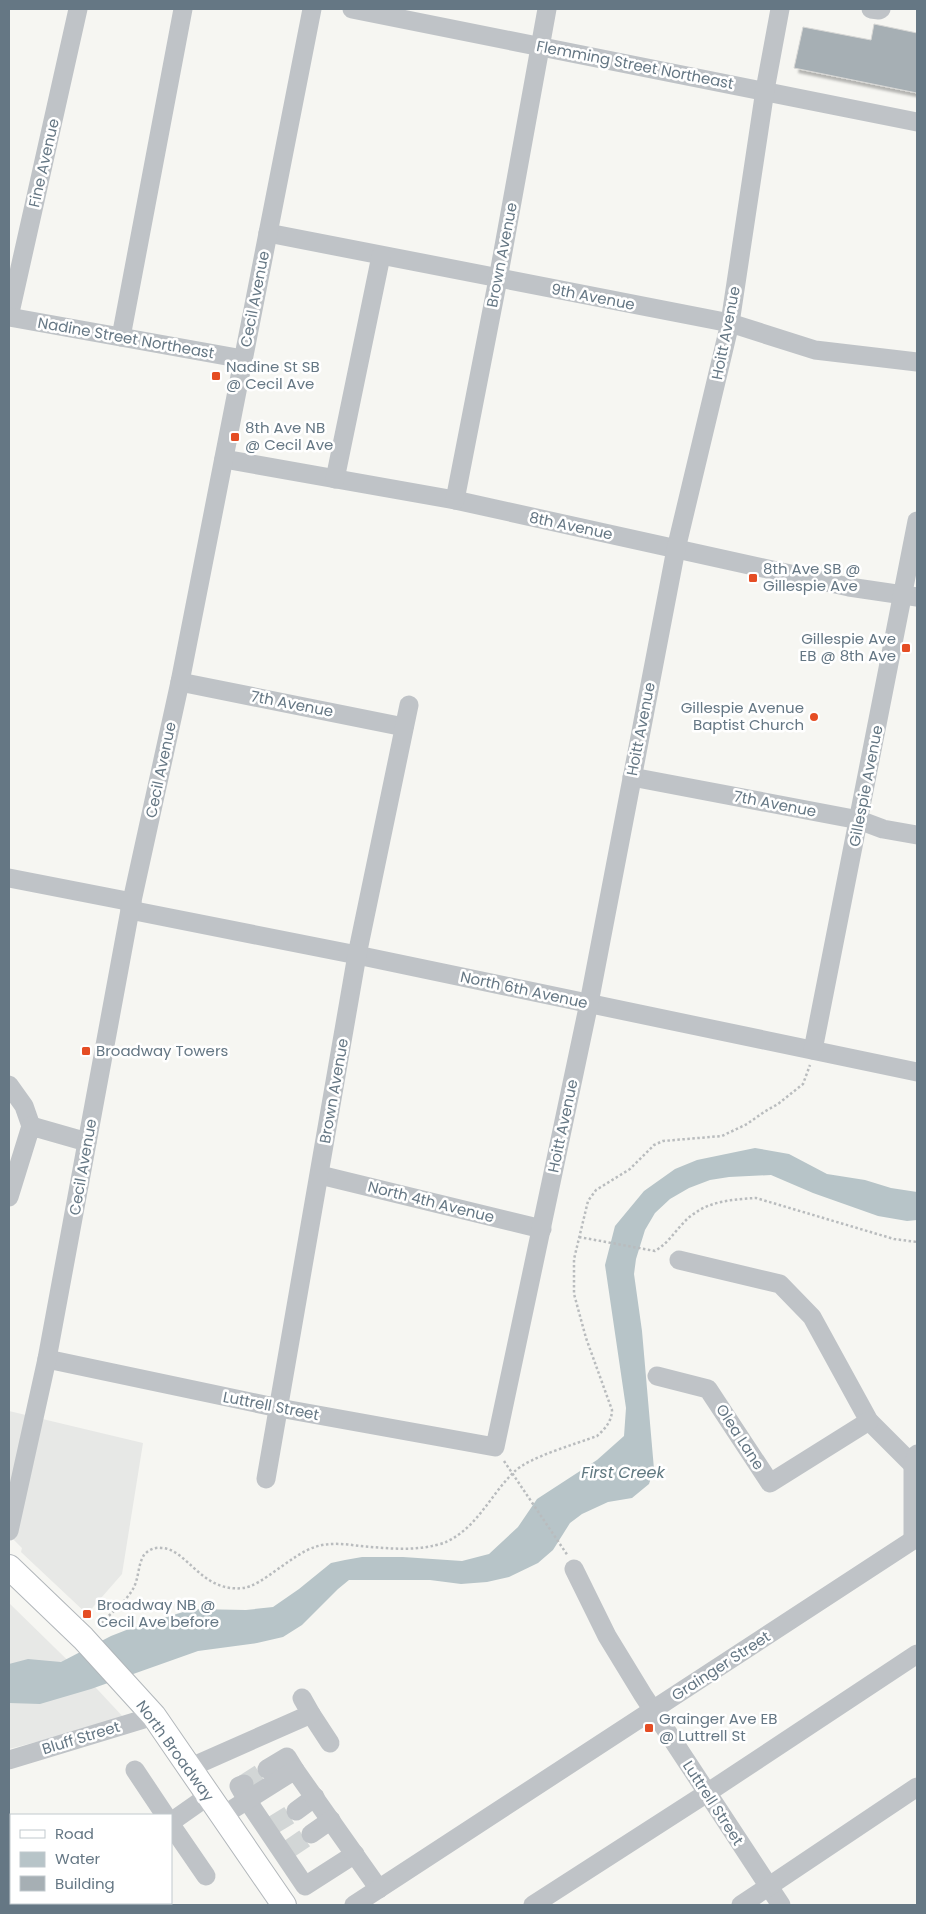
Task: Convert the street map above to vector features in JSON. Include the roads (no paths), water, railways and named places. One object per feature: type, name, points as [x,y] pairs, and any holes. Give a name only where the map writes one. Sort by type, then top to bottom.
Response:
[{"type":"main road","name":"North Broadway","points":[[9,1566],[83,1638],[154,1716],[225,1822],[284,1905]]},
{"type":"main road","points":[[225,1822],[247,1878],[264,1905]]},
{"type":"street","name":"Fine Avenue","points":[[9,317],[78,9]]},
{"type":"street","points":[[121,337],[183,9]]},
{"type":"street","name":"Cecil Avenue","points":[[9,1531],[48,1359],[131,906],[180,682],[312,9]]},
{"type":"street","name":"Flemming Street Northeast","points":[[352,9],[425,16],[540,48],[765,90],[917,122]]},
{"type":"street","name":"Brown Avenue","points":[[455,500],[498,279],[547,9]]},
{"type":"street","name":"Hoitt Avenue","points":[[495,1447],[588,1003],[676,549],[730,322],[765,90],[780,9]]},
{"type":"street","points":[[871,9],[881,9]]},
{"type":"street","name":"9th Avenue","points":[[268,233],[498,279],[730,322],[816,350],[917,362]]},
{"type":"street","points":[[335,479],[381,256]]},
{"type":"street","name":"Nadine Street Northeast","points":[[9,317],[243,359]]},
{"type":"street","name":"8th Avenue","points":[[224,459],[455,500],[849,587],[910,596]]},
{"type":"street","name":"Gillespie Avenue","points":[[812,1050],[859,820],[910,596],[917,522]]},
{"type":"street","name":"7th Avenue","points":[[180,682],[404,727]]},
{"type":"street","name":"Brown Avenue","points":[[266,1479],[357,955],[409,705]]},
{"type":"street","name":"7th Avenue","points":[[632,776],[859,820],[883,829],[917,836]]},
{"type":"street","name":"North 6th Avenue","points":[[9,878],[357,955],[917,1072]]},
{"type":"street","points":[[9,1085],[24,1106],[30,1126],[9,1197]]},
{"type":"street","points":[[30,1126],[87,1142]]},
{"type":"street","name":"North 4th Avenue","points":[[320,1175],[542,1229]]},
{"type":"street","points":[[680,1260],[780,1284],[812,1317],[869,1421],[915,1459]]},
{"type":"street","name":"Luttrell Street","points":[[48,1359],[279,1408],[495,1447]]},
{"type":"street","name":"Olea Lane","points":[[657,1376],[708,1389],[770,1483],[869,1421]]},
{"type":"street","name":"Grainger Street","points":[[354,1905],[653,1710],[915,1543],[915,1459]]},
{"type":"street","name":"Luttrell Street","points":[[571,1562],[607,1636],[780,1905]]},
{"type":"street","points":[[533,1905],[917,1654]]},
{"type":"street","points":[[189,1768],[307,1706],[330,1743]]},
{"type":"street","name":"Bluff Street","points":[[9,1760],[154,1716]]},
{"type":"street","points":[[267,1769],[286,1757],[380,1889]]},
{"type":"street","points":[[134,1770],[163,1814]]},
{"type":"street","points":[[225,1822],[246,1792],[296,1770]]},
{"type":"street","points":[[741,1905],[917,1787]]},
{"type":"street","points":[[246,1792],[278,1840],[305,1886],[355,1854]]},
{"type":"street","points":[[172,1823],[208,1796]]},
{"type":"street","points":[[296,1810],[315,1797]]},
{"type":"street","points":[[311,1834],[332,1820]]},
{"type":"street","points":[[172,1825],[206,1876]]},
{"type":"street","points":[[252,1860],[278,1840]]},
{"type":"water","name":"First Creek","points":[[755,1148],[789,1154],[827,1174],[865,1180],[891,1188],[917,1192],[917,1220],[907,1221],[878,1216],[813,1193],[771,1175],[710,1180],[689,1188],[670,1199],[655,1213],[645,1230],[636,1259],[634,1274],[642,1331],[654,1469],[649,1484],[632,1498],[608,1502],[582,1514],[570,1523],[553,1550],[538,1563],[509,1577],[487,1582],[461,1584],[430,1580],[349,1580],[302,1625],[283,1637],[257,1643],[198,1651],[91,1689],[40,1704],[9,1703],[9,1664],[28,1659],[61,1662],[111,1636],[193,1609],[246,1610],[273,1607],[331,1563],[362,1557],[403,1557],[462,1561],[489,1554],[518,1527],[537,1499],[597,1460],[624,1436],[626,1408],[605,1265],[615,1226],[644,1191],[675,1169],[697,1160]]},
{"type":"tunnel","points":[[244,1784],[267,1769]]},
{"type":"tunnel","points":[[273,1825],[296,1811]]},
{"type":"tunnel","points":[[289,1849],[311,1834]]},
{"type":"place","name":"Nadine St SB @ Cecil Ave","points":[[216,376]]},
{"type":"place","name":"8th Ave NB @ Cecil Ave","points":[[235,437]]},
{"type":"place","name":"8th Ave SB @ Gillespie Ave","points":[[753,578]]},
{"type":"place","name":"Gillespie Ave EB @ 8th Ave","points":[[906,648]]},
{"type":"place","name":"Gillespie Avenue Baptist Church","points":[[814,717]]},
{"type":"place","name":"Broadway Towers","points":[[86,1051]]},
{"type":"place","name":"Broadway NB @ Cecil Ave before","points":[[87,1614]]},
{"type":"place","name":"Grainger Ave EB @ Luttrell St","points":[[649,1728]]}]
